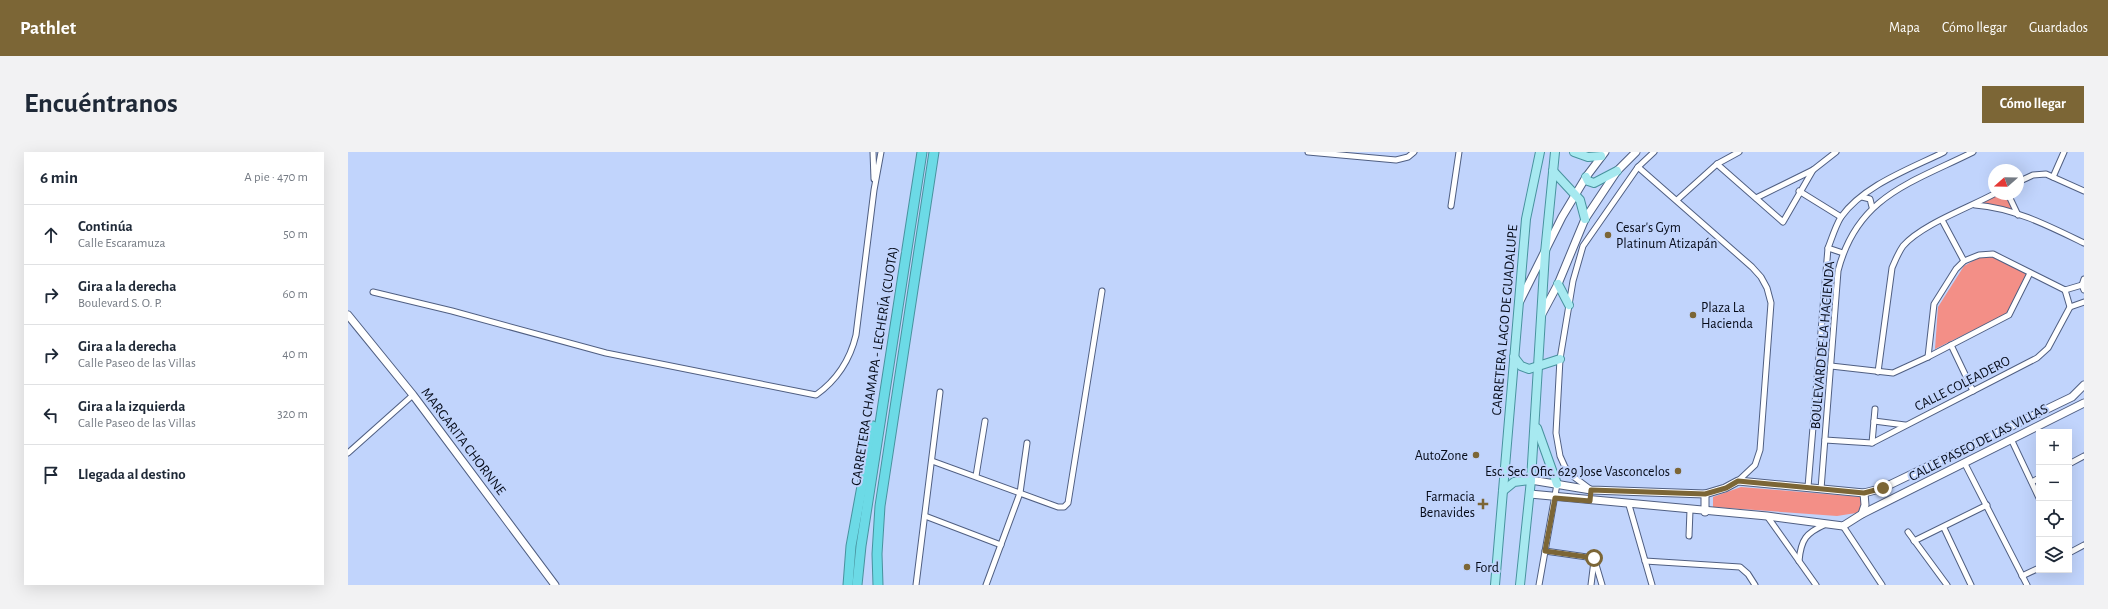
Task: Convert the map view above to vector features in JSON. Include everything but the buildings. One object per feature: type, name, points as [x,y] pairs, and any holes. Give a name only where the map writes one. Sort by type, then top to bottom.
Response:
[{"type":"highway","name":"CARRETERA CHAMAPA - LECHERÍA (CUOTA)","points":[[858,585],[861,546],[922,152]]},
{"type":"highway","name":"CARRETERA CHAMAPA - LECHERÍA (CUOTA)","points":[[878,585],[877,554],[880,506],[934,152]]},
{"type":"highway","points":[[848,585],[851,546],[875,415],[885,389]]},
{"type":"main road","name":"CARRETERA LAGO DE GUADALUPE","points":[[1495,585],[1517,306],[1526,219],[1540,152]]},
{"type":"main road","points":[[1520,585],[1536,425],[1545,253],[1555,152]]},
{"type":"main road","points":[[1574,152],[1588,156],[1603,154]]},
{"type":"main road","points":[[1586,177],[1588,181],[1594,183],[1617,170]]},
{"type":"main road","points":[[1553,171],[1576,195],[1583,208],[1585,219]]},
{"type":"main road","points":[[1558,284],[1569,305]]},
{"type":"main road","points":[[1514,357],[1524,368],[1539,366],[1560,359]]},
{"type":"main road","points":[[1536,425],[1556,484]]},
{"type":"main road","points":[[1503,491],[1514,482],[1531,480]]},
{"type":"street","points":[[873,152],[874,190]]},
{"type":"street","points":[[373,292],[452,311],[606,353],[816,394],[827,387],[837,376],[852,350],[856,335],[874,190],[881,152]]},
{"type":"street","points":[[1308,152],[1396,160],[1408,157],[1414,152]]},
{"type":"street","points":[[1452,206],[1459,152]]},
{"type":"street","points":[[1542,314],[1558,284],[1585,219],[1617,170],[1636,152]]},
{"type":"street","points":[[1591,490],[1574,477],[1565,467],[1560,456],[1556,433],[1560,359],[1573,281],[1583,246],[1638,168],[1654,152]]},
{"type":"street","points":[[1677,200],[1717,164],[1739,152]]},
{"type":"street","points":[[1756,198],[1813,170],[1836,152]]},
{"type":"street","name":"BOULEVARD DE LA HACIENDA","points":[[1808,487],[1828,248],[1841,217],[1862,196],[1882,183],[1944,152]]},
{"type":"street","name":"BOULEVARD DE LA HACIENDA","points":[[1821,489],[1834,366],[1838,270],[1843,253],[1855,229],[1872,207],[1890,194],[1973,152]]},
{"type":"street","points":[[2053,177],[2064,152]]},
{"type":"street","points":[[1517,306],[1562,217],[1586,177],[1603,154]]},
{"type":"street","points":[[1717,164],[1783,222],[1799,191],[1813,170]]},
{"type":"street","points":[[1531,480],[1591,490],[1705,494],[1726,488],[1738,481],[1755,465],[1760,450],[1771,303],[1767,288],[1761,277],[1677,200],[1638,168]]},
{"type":"street","points":[[2024,179],[2039,173],[2053,177],[2084,191]]},
{"type":"street","points":[[1799,191],[1841,217]]},
{"type":"street","points":[[1862,196],[1870,199],[1872,207]]},
{"type":"street","points":[[1878,372],[1892,268],[1896,257],[1903,246],[1912,238],[1942,220],[1988,197]]},
{"type":"street","points":[[2011,200],[2018,215]]},
{"type":"street","points":[[1974,205],[1995,207],[2044,223],[2084,243]]},
{"type":"street","points":[[1942,220],[1964,261]]},
{"type":"street","points":[[1828,248],[1843,253]]},
{"type":"street","points":[[1928,357],[1934,304],[1956,269],[1964,261],[1979,255],[1993,254],[2065,290],[2083,284]]},
{"type":"street","points":[[1834,366],[1893,373],[1928,357],[2009,315],[2030,273]]},
{"type":"street","points":[[932,461],[1058,507],[1064,507],[1068,503],[1102,290]]},
{"type":"street","points":[[2065,290],[2070,307],[2084,302]]},
{"type":"street","name":"CALLE COLEADERO","points":[[1825,440],[1872,442],[2044,354],[2070,307]]},
{"type":"street","name":"MARGARITA CHORNNE","points":[[348,315],[413,395],[555,585]]},
{"type":"street","points":[[1951,345],[1973,391]]},
{"type":"street","name":"CALLE PASEO DE LAS VILLAS","points":[[1738,481],[1864,493],[1883,488],[2072,397],[2084,385]]},
{"type":"street","points":[[916,585],[940,392]]},
{"type":"street","points":[[348,453],[413,395]]},
{"type":"street","name":"CALLE PASEO DE LAS VILLAS","points":[[1843,526],[1862,514],[2012,441],[2084,403]]},
{"type":"street","points":[[1872,442],[1875,409]]},
{"type":"street","points":[[976,476],[985,421]]},
{"type":"street","points":[[1874,421],[1906,425]]},
{"type":"street","points":[[2012,441],[2036,491]]},
{"type":"street","points":[[986,585],[1020,493],[1027,443]]},
{"type":"street","points":[[2072,462],[2084,456]]},
{"type":"street","points":[[1965,464],[2027,585]]},
{"type":"street","points":[[2032,482],[2036,480]]},
{"type":"street","points":[[1539,585],[1555,498],[1556,484]]},
{"type":"street","points":[[1590,501],[1591,490]]},
{"type":"street","points":[[1862,514],[1865,504],[1864,493]]},
{"type":"street","points":[[1530,494],[1555,498],[1629,505],[1767,516],[1843,526],[1882,585]]},
{"type":"street","points":[[1705,494],[1705,512]]},
{"type":"street","points":[[1629,505],[1652,585]]},
{"type":"street","points":[[1914,541],[1944,528],[1987,505]]},
{"type":"street","points":[[1689,536],[1690,510]]},
{"type":"street","points":[[925,516],[1001,545]]},
{"type":"street","points":[[1767,516],[1816,585]]},
{"type":"street","points":[[1799,560],[1800,546],[1805,538],[1815,530],[1828,524]]},
{"type":"street","points":[[1944,528],[1971,585]]},
{"type":"street","points":[[1908,532],[1947,585]]},
{"type":"street","points":[[2072,551],[2084,545]]},
{"type":"street","points":[[1545,551],[1594,558]]},
{"type":"street","points":[[1591,585],[1594,558]]},
{"type":"street","points":[[1594,558],[1602,585]]},
{"type":"street","points":[[1645,561],[1740,567],[1755,585]]},
{"type":"street","points":[[2022,576],[2036,569]]},
{"type":"shaded area","points":[[1988,200],[2009,200],[2016,212],[1993,205],[1981,204]]},
{"type":"shaded area","points":[[1993,256],[2027,273],[2010,312],[1935,349],[1938,307],[1964,266],[1980,257]]},
{"type":"shaded area","points":[[1741,487],[1861,497],[1861,509],[1856,513],[1837,516],[1713,507],[1713,497]]},
{"type":"place","name":"Cesar's Gym Platinum Atizapán","points":[[1608,235]]},
{"type":"place","name":"Plaza La Hacienda","points":[[1693,315]]},
{"type":"place","name":"AutoZone","points":[[1476,455]]},
{"type":"place","name":"Esc. Sec. Ofic. 629 Jose Vasconcelos","points":[[1678,471]]},
{"type":"place","name":"Farmacia Benavides","points":[[1483,504]]},
{"type":"place","name":"Ford","points":[[1467,567]]},
{"type":"route","points":[[1594,558],[1545,551],[1555,498],[1590,501],[1591,490],[1688,492],[1705,494],[1726,488],[1738,481],[1864,493],[1883,488]]}]
